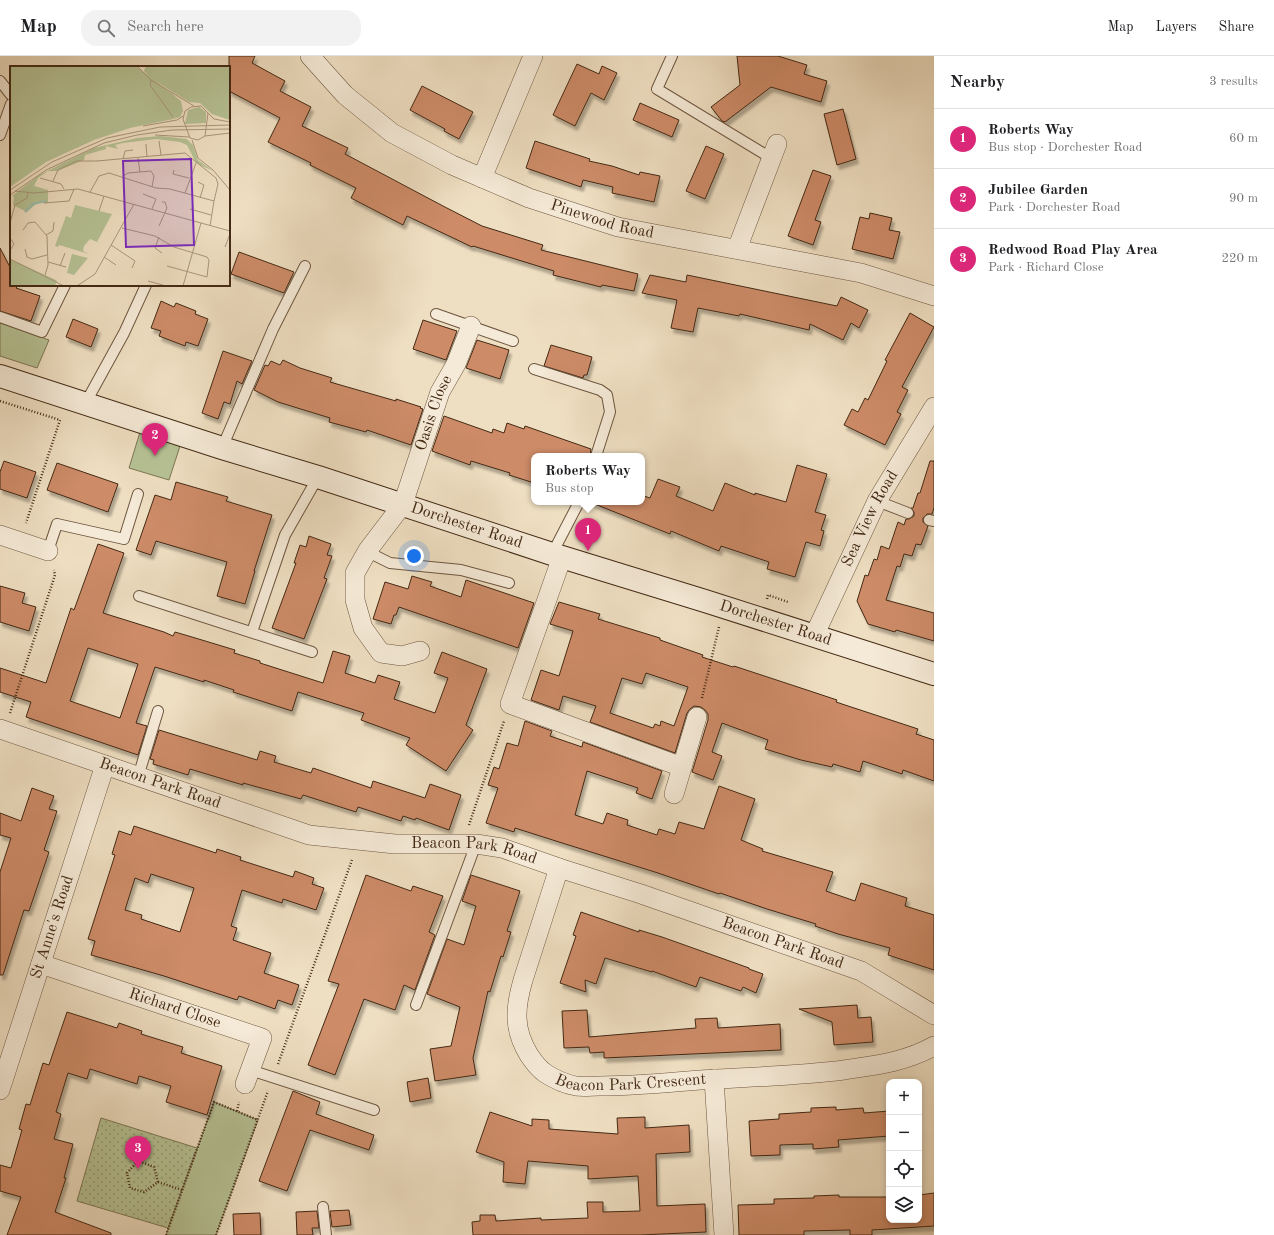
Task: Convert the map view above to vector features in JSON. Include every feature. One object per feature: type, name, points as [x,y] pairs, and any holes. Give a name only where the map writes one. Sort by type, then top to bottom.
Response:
[{"type":"main road","name":"Dorchester Road","points":[[0,376],[222,448],[403,504],[557,556],[724,607],[934,674]]},
{"type":"street","name":"Pinewood Road","points":[[310,56],[345,95],[392,133],[452,165],[529,198],[618,227],[861,273],[934,296]]},
{"type":"street","points":[[482,178],[533,56]]},
{"type":"street","points":[[737,249],[774,151]]},
{"type":"street","name":"Oasis Close","points":[[420,651],[402,656],[382,652],[363,628],[355,600],[355,573],[368,552],[403,504],[440,392],[456,364],[471,326]]},
{"type":"street","name":"Sea View Road","points":[[814,636],[877,501],[934,407]]},
{"type":"street","points":[[0,535],[48,551]]},
{"type":"street","points":[[557,556],[510,704],[682,767]]},
{"type":"street","points":[[674,794],[697,717]]},
{"type":"street","name":"Beacon Park Road","points":[[2,730],[309,835],[395,844],[469,844],[502,848],[641,894],[861,972],[934,1015]]},
{"type":"street","name":"St Anne's Road","points":[[0,1090],[105,765]]},
{"type":"street","name":"Beacon Park Crescent","points":[[559,868],[518,998],[516,1018],[522,1043],[531,1059],[544,1072],[559,1081],[576,1086],[616,1086],[714,1079],[805,1075],[875,1066],[919,1054],[934,1046]]},
{"type":"street","name":"Richard Close","points":[[41,964],[262,1038],[248,1077]]},
{"type":"street","points":[[714,1079],[724,1235]]},
{"type":"lane","points":[[672,56],[657,89],[774,151]]},
{"type":"lane","points":[[0,81],[10,94]]},
{"type":"lane","points":[[0,135],[10,107]]},
{"type":"lane","points":[[222,448],[273,329],[305,266]]},
{"type":"lane","points":[[0,317],[42,332],[65,286]]},
{"type":"lane","points":[[85,404],[124,333],[146,286]]},
{"type":"lane","points":[[436,314],[513,340]]},
{"type":"lane","points":[[534,370],[600,390],[606,395],[610,412],[597,453]]},
{"type":"lane","points":[[252,632],[285,535],[318,477]]},
{"type":"lane","points":[[48,551],[57,524],[124,539],[138,494]]},
{"type":"lane","points":[[877,501],[908,513]]},
{"type":"lane","points":[[557,556],[578,505]]},
{"type":"lane","points":[[368,552],[390,563],[461,570],[509,584]]},
{"type":"lane","points":[[139,596],[312,652]]},
{"type":"lane","points":[[138,777],[158,711]]},
{"type":"lane","points":[[416,1005],[469,844]]},
{"type":"lane","points":[[248,1077],[273,1078],[374,1110]]},
{"type":"lane","points":[[323,1207],[326,1235]]},
{"type":"path","points":[[0,401],[60,420],[20,542]]},
{"type":"path","points":[[2,730],[55,575],[48,551]]},
{"type":"path","points":[[697,717],[724,607]]},
{"type":"path","points":[[469,844],[510,704]]},
{"type":"path","points":[[216,1235],[359,840]]},
{"type":"path","points":[[166,1235],[214,1102],[258,1120]]},
{"type":"path","points":[[138,1161],[154,1167],[158,1182],[144,1192],[130,1188],[127,1173],[138,1161]]},
{"type":"path","points":[[158,1182],[182,1190]]},
{"type":"green space","points":[[0,323],[49,340],[37,368],[0,356]]},
{"type":"green space","points":[[140,432],[181,443],[169,480],[129,468]]},
{"type":"green space","points":[[214,1102],[258,1120],[216,1235],[166,1235]]},
{"type":"green space","points":[[101,1118],[197,1148],[168,1228],[77,1201]]},
{"type":"building","points":[[229,56],[255,56],[252,63],[285,81],[280,91],[311,107],[302,126],[348,148],[345,154],[482,226],[543,245],[541,250],[638,274],[634,291],[602,285],[601,287],[553,275],[554,271],[473,246],[472,247],[407,216],[403,225],[351,198],[356,188],[310,165],[311,163],[268,142],[280,118],[230,92]]},
{"type":"building","points":[[737,56],[778,56],[807,65],[804,74],[827,81],[821,102],[771,87],[725,122],[722,121],[711,107],[740,85]]},
{"type":"building","points":[[577,64],[599,74],[602,66],[617,73],[604,100],[591,93],[575,126],[553,115]]},
{"type":"building","points":[[422,86],[473,112],[459,139],[444,131],[445,129],[410,110]]},
{"type":"building","points":[[640,103],[679,120],[672,137],[633,120]]},
{"type":"building","points":[[843,109],[856,159],[837,165],[824,114]]},
{"type":"building","points":[[535,141],[590,159],[589,161],[612,166],[639,175],[640,172],[660,176],[654,202],[612,193],[613,187],[583,180],[581,187],[526,168]]},
{"type":"building","points":[[706,146],[724,154],[705,199],[686,191]]},
{"type":"building","points":[[813,170],[831,176],[815,220],[821,222],[813,245],[788,236]]},
{"type":"building","points":[[870,213],[892,218],[889,230],[900,232],[893,259],[852,249],[860,217],[869,219]]},
{"type":"building","points":[[0,248],[10,267],[10,286],[18,286],[16,288],[40,296],[31,321],[0,311]]},
{"type":"building","points":[[239,252],[294,272],[284,293],[231,274]]},
{"type":"building","points":[[650,275],[686,282],[687,275],[837,306],[841,297],[868,310],[859,328],[851,323],[843,340],[810,324],[809,330],[740,314],[739,316],[698,308],[693,332],[671,328],[677,300],[642,293]]},
{"type":"building","points":[[161,301],[174,307],[176,303],[196,311],[195,314],[208,319],[198,346],[186,342],[185,346],[159,336],[161,331],[151,328]]},
{"type":"building","points":[[910,313],[934,327],[902,387],[908,390],[897,412],[901,414],[885,445],[844,425],[852,409],[858,412],[865,398],[868,400],[887,361],[885,360]]},
{"type":"building","points":[[73,319],[98,329],[91,347],[66,337]]},
{"type":"building","points":[[423,320],[457,331],[446,360],[413,349]]},
{"type":"building","points":[[477,340],[509,350],[500,379],[466,368]]},
{"type":"building","points":[[551,345],[592,357],[587,375],[584,375],[583,378],[544,366]]},
{"type":"building","points":[[223,351],[252,361],[242,384],[237,381],[230,404],[224,402],[218,419],[202,413]]},
{"type":"building","points":[[283,360],[300,368],[332,378],[330,382],[421,407],[420,408],[423,409],[411,445],[367,430],[366,432],[329,422],[330,418],[278,402],[254,390],[265,365],[268,366],[271,361],[280,365]]},
{"type":"building","points":[[444,416],[492,433],[493,429],[504,433],[507,423],[524,429],[525,426],[591,449],[590,453],[531,453],[531,482],[509,475],[510,473],[471,461],[470,465],[432,451]]},
{"type":"building","points":[[4,461],[36,472],[27,498],[0,489],[0,472]]},
{"type":"building","points":[[930,461],[934,461],[934,508],[932,514],[927,514],[923,518],[923,522],[928,526],[921,545],[916,544],[912,556],[904,554],[900,567],[897,566],[886,600],[934,613],[934,641],[868,624],[857,601],[865,575],[868,576],[874,559],[877,560],[881,546],[889,549],[898,522],[904,525],[906,519],[914,516],[914,512],[911,508],[913,508],[918,493],[920,493]]},
{"type":"building","points":[[57,463],[118,484],[108,512],[47,490]]},
{"type":"building","points":[[797,465],[827,474],[815,512],[826,515],[821,530],[824,531],[820,546],[806,542],[795,577],[767,569],[769,562],[721,546],[719,551],[671,531],[670,534],[597,505],[645,505],[645,496],[650,498],[658,479],[680,487],[676,496],[713,511],[725,483],[755,495],[755,493],[786,502]]},
{"type":"building","points":[[176,482],[228,497],[226,501],[272,515],[245,604],[217,596],[227,562],[156,541],[151,555],[136,550],[155,495],[171,500]]},
{"type":"building","points":[[309,536],[331,544],[327,555],[332,556],[324,578],[327,579],[304,639],[272,628],[296,563],[294,563],[300,545],[306,547]]},
{"type":"building","points":[[98,544],[124,553],[103,613],[173,636],[175,632],[235,650],[234,653],[260,661],[260,663],[323,683],[333,651],[350,656],[345,673],[375,683],[378,675],[400,682],[394,699],[435,713],[448,678],[434,673],[442,652],[487,669],[466,725],[473,730],[446,771],[406,745],[410,738],[361,720],[364,713],[298,692],[292,711],[233,692],[234,690],[204,680],[204,682],[155,667],[136,723],[147,726],[138,755],[26,717],[31,702],[0,692],[0,668],[46,683],[71,608],[74,610]],"holes":[[[88,648],[138,664],[120,718],[70,701]]]},
{"type":"building","points":[[412,576],[432,582],[430,586],[461,597],[466,580],[534,603],[518,648],[399,607],[391,624],[373,619],[385,582],[408,589]]},
{"type":"building","points":[[0,586],[25,593],[22,603],[36,607],[29,631],[0,622]]},
{"type":"building","points":[[559,602],[600,614],[598,619],[660,638],[660,640],[703,655],[702,657],[837,700],[836,702],[918,729],[916,734],[934,740],[934,781],[903,770],[902,774],[863,761],[860,772],[833,764],[832,767],[801,760],[765,749],[768,740],[722,723],[712,752],[722,756],[713,780],[692,772],[708,720],[708,714],[701,707],[694,706],[687,713],[675,753],[590,722],[596,706],[563,696],[559,710],[531,700],[541,670],[559,676],[573,631],[550,624]],"holes":[[[646,673],[688,687],[674,726],[661,721],[660,726],[655,724],[653,728],[610,713],[622,678],[642,684]]]},
{"type":"building","points":[[525,721],[552,731],[550,736],[582,747],[583,742],[662,771],[652,799],[636,793],[638,788],[587,771],[575,815],[603,824],[607,813],[628,820],[627,825],[657,835],[659,829],[675,834],[679,822],[704,829],[719,786],[755,799],[741,840],[763,849],[762,851],[833,872],[826,891],[855,901],[861,883],[907,898],[905,906],[934,915],[934,970],[888,955],[890,948],[838,934],[815,926],[816,924],[515,828],[514,832],[486,823],[498,788],[488,785],[494,767],[499,769],[507,743],[518,746]]},
{"type":"building","points":[[159,730],[257,760],[260,751],[276,756],[274,762],[311,773],[313,768],[371,788],[373,781],[425,798],[430,784],[461,795],[449,830],[416,818],[415,820],[403,816],[401,821],[358,807],[356,812],[303,795],[301,799],[243,783],[243,785],[190,769],[188,775],[153,764],[154,760],[150,759]]},
{"type":"building","points":[[32,788],[54,796],[49,809],[57,811],[44,850],[49,852],[29,911],[24,910],[3,975],[0,975],[0,872],[11,838],[0,835],[0,813],[21,821]]},
{"type":"building","points":[[134,826],[216,853],[217,849],[241,857],[240,860],[293,877],[295,871],[314,878],[312,884],[324,888],[316,910],[283,899],[282,903],[242,890],[231,926],[237,928],[233,940],[271,953],[264,973],[299,985],[292,1005],[278,1000],[275,1009],[239,996],[237,1000],[164,976],[91,955],[95,941],[88,939],[115,855],[112,854],[119,831],[131,835]],"holes":[[[151,874],[194,888],[180,932],[141,919],[142,915],[125,910],[135,878],[148,883]]]},
{"type":"building","points":[[366,875],[411,891],[413,886],[443,896],[429,932],[435,935],[415,990],[404,985],[395,1010],[364,999],[335,1075],[308,1065],[339,984],[328,981]]},
{"type":"building","points":[[471,875],[520,891],[507,931],[511,932],[503,957],[501,956],[490,992],[488,991],[473,1058],[476,1075],[435,1081],[430,1049],[451,1046],[460,1007],[427,994],[447,939],[464,945],[476,906],[462,901]]},
{"type":"building","points":[[581,912],[639,932],[639,930],[662,937],[763,974],[756,993],[743,987],[741,991],[700,977],[696,987],[652,971],[605,958],[596,984],[585,980],[586,992],[560,983],[576,936],[573,935]]},
{"type":"building","points":[[857,1005],[858,1018],[871,1017],[873,1042],[834,1045],[832,1022],[799,1009]]},
{"type":"building","points":[[587,1010],[589,1037],[696,1028],[695,1019],[717,1018],[718,1028],[780,1024],[781,1050],[604,1058],[604,1052],[590,1053],[589,1047],[564,1048],[562,1011]]},
{"type":"building","points":[[67,1012],[117,1028],[119,1023],[142,1031],[141,1034],[183,1047],[181,1053],[222,1066],[207,1115],[166,1102],[171,1086],[139,1076],[137,1084],[90,1069],[87,1079],[68,1073],[56,1112],[61,1114],[54,1139],[73,1144],[64,1178],[66,1178],[55,1212],[111,1233],[111,1235],[7,1235],[21,1197],[0,1191],[0,1165],[11,1168],[22,1130],[19,1129],[26,1104],[30,1105],[43,1063],[49,1065]]},
{"type":"building","points":[[428,1078],[431,1098],[410,1102],[407,1082]]},
{"type":"building","points":[[293,1091],[320,1102],[316,1114],[374,1135],[369,1150],[310,1130],[287,1191],[259,1181]]},
{"type":"building","points":[[836,1107],[836,1110],[863,1108],[864,1113],[886,1111],[886,1136],[838,1140],[839,1147],[813,1149],[813,1144],[780,1145],[780,1155],[751,1156],[749,1121],[779,1119],[779,1114],[811,1112],[811,1108]]},
{"type":"building","points":[[490,1112],[532,1126],[532,1119],[549,1120],[549,1129],[618,1134],[617,1118],[645,1117],[645,1128],[689,1125],[690,1152],[656,1154],[657,1206],[705,1204],[706,1232],[640,1235],[473,1235],[472,1222],[480,1221],[480,1215],[495,1215],[496,1221],[541,1218],[541,1220],[588,1218],[587,1202],[603,1202],[603,1212],[640,1211],[638,1176],[588,1179],[588,1166],[528,1161],[525,1184],[503,1182],[504,1162],[476,1152]]},
{"type":"building","points":[[934,1193],[934,1226],[872,1230],[872,1235],[850,1235],[850,1230],[804,1231],[804,1235],[739,1235],[738,1205],[774,1204],[774,1199],[814,1198],[814,1196],[839,1195],[839,1197],[886,1197],[886,1223],[922,1223],[922,1195]]},
{"type":"building","points":[[349,1210],[351,1225],[332,1227],[330,1211]]},
{"type":"building","points":[[317,1211],[319,1228],[312,1228],[313,1235],[297,1235],[296,1212]]},
{"type":"building","points":[[260,1213],[261,1235],[234,1235],[233,1214]]},
{"type":"place","name":"Jubilee Garden","points":[[155,456]]},
{"type":"place","name":"Roberts Way","points":[[588,551]]},
{"type":"place","name":"Redwood Road Play Area","points":[[138,1169]]}]
